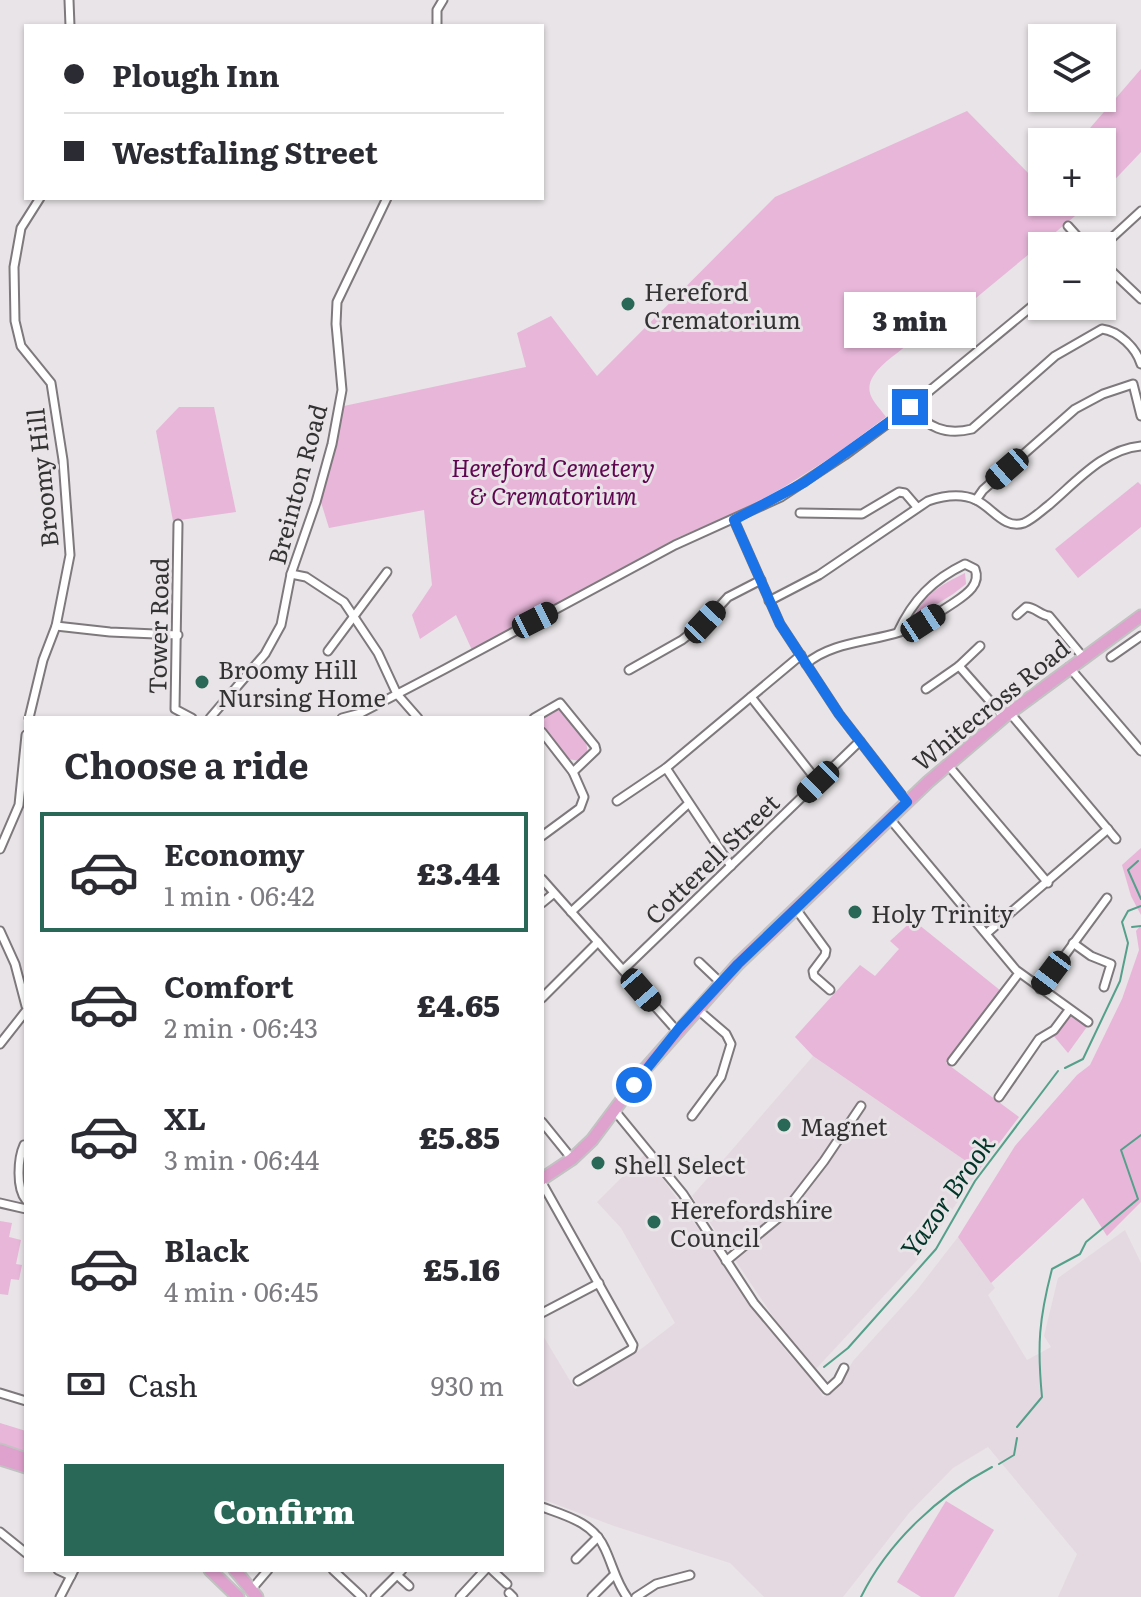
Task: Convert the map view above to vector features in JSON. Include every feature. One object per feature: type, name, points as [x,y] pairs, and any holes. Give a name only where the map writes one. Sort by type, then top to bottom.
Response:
[{"type":"highway","name":"Whitecross Road","points":[[544,1180],[572,1159],[602,1129],[677,1031],[720,982],[947,764],[1069,667],[1141,616]]},
{"type":"highway","points":[[0,1450],[24,1458]]},
{"type":"highway","points":[[0,1459],[24,1466]]},
{"type":"highway","points":[[212,1572],[236,1594]]},
{"type":"highway","points":[[221,1572],[236,1594]]},
{"type":"highway","points":[[237,1572],[254,1594]]},
{"type":"street","points":[[69,0],[70,24]]},
{"type":"street","points":[[436,24],[435,18],[440,2]]},
{"type":"street","name":"Broomy Hill","points":[[29,716],[43,660],[56,626],[70,555],[63,460],[51,383],[21,346],[15,321],[14,267],[21,228],[39,200]]},
{"type":"street","name":"Breinton Road","points":[[212,716],[274,642],[281,625],[291,574],[332,444],[342,390],[337,302],[386,200]]},
{"type":"street","points":[[1116,234],[1141,211]]},
{"type":"street","points":[[1068,226],[1073,232]]},
{"type":"street","points":[[1116,276],[1141,299]]},
{"type":"street","points":[[350,716],[361,713],[675,545],[734,520],[805,482],[910,407],[1028,310]]},
{"type":"street","points":[[910,407],[929,425],[941,431],[956,433],[972,429],[1055,356],[1102,329],[1109,330],[1130,346],[1141,364]]},
{"type":"street","points":[[976,500],[983,490],[1075,409],[1103,394],[1133,384],[1141,377]]},
{"type":"street","points":[[1133,384],[1141,416]]},
{"type":"street","points":[[769,601],[819,575],[917,507],[940,497],[976,500],[1009,524],[1019,524],[1035,517],[1105,458],[1120,450],[1141,446]]},
{"type":"street","points":[[800,513],[862,514],[899,492],[905,493],[917,507]]},
{"type":"street","points":[[734,520],[780,624],[860,741],[907,802]]},
{"type":"street","name":"Tower Road","points":[[178,524],[175,709],[188,716]]},
{"type":"street","points":[[806,664],[825,651],[898,632],[923,623],[961,598],[977,580],[975,569],[965,564],[932,584],[913,604],[898,632]]},
{"type":"street","points":[[328,651],[387,572]]},
{"type":"street","points":[[291,574],[306,577],[344,602],[355,615],[397,694],[416,716]]},
{"type":"street","points":[[629,670],[682,640],[705,622],[728,597],[761,580]]},
{"type":"street","points":[[1017,615],[1026,607],[1032,607],[1049,616],[1083,657]]},
{"type":"street","points":[[56,626],[178,635]]},
{"type":"street","points":[[1111,657],[1140,637]]},
{"type":"street","points":[[926,689],[959,666],[980,646]]},
{"type":"street","points":[[617,801],[666,768],[801,655]]},
{"type":"street","points":[[959,666],[1007,715],[1116,839]]},
{"type":"street","points":[[1069,667],[1141,751]]},
{"type":"street","points":[[751,697],[818,782]]},
{"type":"street","points":[[537,716],[560,703],[595,746],[596,750],[573,772]]},
{"type":"street","points":[[544,735],[573,772],[583,790],[584,803],[544,834]]},
{"type":"street","name":"Cotterell Street","points":[[623,970],[860,741]]},
{"type":"street","points":[[0,849],[19,805],[24,755]]},
{"type":"street","points":[[947,764],[1048,883]]},
{"type":"street","points":[[666,768],[731,866]]},
{"type":"street","points":[[571,912],[688,804]]},
{"type":"street","points":[[890,819],[1017,971],[1088,1022]]},
{"type":"street","points":[[987,933],[1108,829]]},
{"type":"street","points":[[544,882],[677,1031]]},
{"type":"street","points":[[544,901],[553,894]]},
{"type":"street","points":[[1040,989],[1107,898]]},
{"type":"street","points":[[796,909],[826,950],[813,971],[814,976],[830,990]]},
{"type":"street","points":[[0,931],[15,964],[24,1000]]},
{"type":"street","points":[[544,996],[598,942]]},
{"type":"street","points":[[1073,943],[1091,956],[1111,964],[1104,987]]},
{"type":"street","points":[[699,962],[720,982]]},
{"type":"street","points":[[952,1061],[1017,971]]},
{"type":"street","points":[[692,1116],[721,1077],[731,1044],[726,1034],[697,1009]]},
{"type":"street","points":[[999,1097],[1039,1039],[1054,1030],[1069,1010]]},
{"type":"street","points":[[0,1044],[24,1011]]},
{"type":"street","points":[[726,1261],[783,1214],[861,1106]]},
{"type":"street","points":[[615,1111],[683,1194],[754,1303],[827,1390],[838,1380],[844,1368]]},
{"type":"street","points":[[544,1124],[572,1159]]},
{"type":"street","points":[[24,1145],[20,1185],[24,1198]]},
{"type":"street","points":[[544,1185],[633,1347],[578,1381]]},
{"type":"street","points":[[0,1203],[24,1209]]},
{"type":"street","points":[[544,1312],[599,1283]]},
{"type":"street","points":[[0,1393],[24,1400]]},
{"type":"street","points":[[544,1508],[589,1527],[605,1549],[614,1575],[627,1597]]},
{"type":"street","points":[[0,1532],[24,1551]]},
{"type":"street","points":[[576,1559],[580,1550],[598,1537]]},
{"type":"street","points":[[254,1594],[266,1572]]},
{"type":"street","points":[[335,1572],[362,1597]]},
{"type":"street","points":[[375,1597],[400,1572],[409,1586]]},
{"type":"street","points":[[460,1597],[483,1572]]},
{"type":"street","points":[[494,1572],[510,1591]]},
{"type":"street","points":[[60,1597],[72,1573]]},
{"type":"street","points":[[636,1597],[678,1573],[690,1575]]},
{"type":"street","points":[[590,1586],[594,1595],[614,1575]]},
{"type":"shaded area","points":[[813,1056],[979,1170],[921,1256],[814,1371],[795,1349],[692,1196]]},
{"type":"shaded area","points":[[645,1154],[786,1351],[817,1385],[823,1397],[836,1390],[853,1361],[917,1290],[958,1237],[995,1288],[988,1295],[1027,1360],[1051,1347],[1044,1336],[1058,1278],[1125,1230],[1141,1263],[1141,1597],[1058,1597],[1077,1554],[988,1447],[953,1468],[909,1513],[843,1597],[764,1597],[730,1563],[544,1500],[544,1337],[575,1389],[637,1352],[675,1323],[621,1228],[597,1202]]},
{"type":"green space","points":[[1141,69],[1141,152],[1116,178],[1116,128],[1090,128],[1104,112],[1116,112],[1116,98]]},
{"type":"green space","name":"Hereford Cemetery & Crematorium","points":[[967,111],[1028,173],[1028,216],[1075,216],[1056,232],[1028,232],[1028,255],[942,326],[930,312],[904,334],[906,346],[880,367],[869,388],[886,417],[835,455],[743,510],[679,537],[472,650],[456,615],[420,639],[412,615],[432,585],[424,510],[329,528],[320,499],[344,406],[526,367],[517,333],[551,316],[597,376],[775,197]]},
{"type":"green space","points":[[179,407],[214,407],[236,512],[173,521],[156,431]]},
{"type":"green space","points":[[1138,482],[1141,485],[1141,527],[1078,578],[1055,549]]},
{"type":"green space","points":[[965,573],[966,584],[913,619],[934,591]]},
{"type":"green space","points":[[554,709],[573,720],[586,741],[587,755],[580,761],[568,759],[544,730],[544,716]]},
{"type":"green space","points":[[1141,848],[1141,915],[1131,896],[1122,865]]},
{"type":"green space","points":[[913,920],[1001,991],[946,1063],[1019,1117],[979,1170],[813,1056],[795,1037],[860,965],[875,976],[899,949],[890,941]]},
{"type":"green space","points":[[1141,925],[1141,1202],[1107,1236],[1083,1198],[991,1283],[958,1237],[1015,1146],[1077,1075],[1090,1065],[1122,999],[1139,950],[1136,931]]},
{"type":"green space","points":[[1069,1013],[1089,1024],[1068,1053],[1053,1035]]},
{"type":"green space","points":[[0,1221],[12,1223],[9,1237],[21,1240],[16,1264],[22,1265],[19,1280],[11,1279],[8,1295],[0,1294]]},
{"type":"green space","points":[[0,1423],[24,1430],[24,1453],[0,1446]]},
{"type":"green space","points":[[946,1501],[994,1530],[954,1597],[921,1597],[897,1582]]},
{"type":"waterway","name":"Yazor Brook","points":[[1138,861],[1128,870],[1141,899]]},
{"type":"waterway","name":"Yazor Brook","points":[[1065,1068],[1083,1059],[1120,981],[1128,943],[1122,922],[1128,911],[1141,906]]},
{"type":"waterway","points":[[1132,927],[1141,926]]},
{"type":"waterway","name":"Yazor Brook","points":[[824,1367],[848,1348],[936,1249],[975,1181],[1058,1071]]},
{"type":"waterway","points":[[1017,1427],[1042,1397],[1040,1332],[1052,1269],[1080,1254],[1086,1242],[1138,1199],[1121,1150],[1141,1135]]},
{"type":"waterway","points":[[999,1464],[1014,1455],[1017,1438]]},
{"type":"waterway","points":[[861,1597],[885,1557],[917,1522],[953,1491],[992,1467]]},
{"type":"place","name":"Hereford Crematorium","points":[[628,304]]},
{"type":"place","name":"Broomy Hill Nursing Home","points":[[202,682]]},
{"type":"place","name":"Holy Trinity","points":[[855,912]]},
{"type":"place","name":"Magnet","points":[[784,1125]]},
{"type":"place","name":"Shell Select","points":[[598,1163]]},
{"type":"place","name":"Herefordshire Council","points":[[654,1222]]},
{"type":"route","points":[[634,1085],[720,982],[907,802],[839,714],[780,624],[734,520],[805,482],[910,407]]}]
